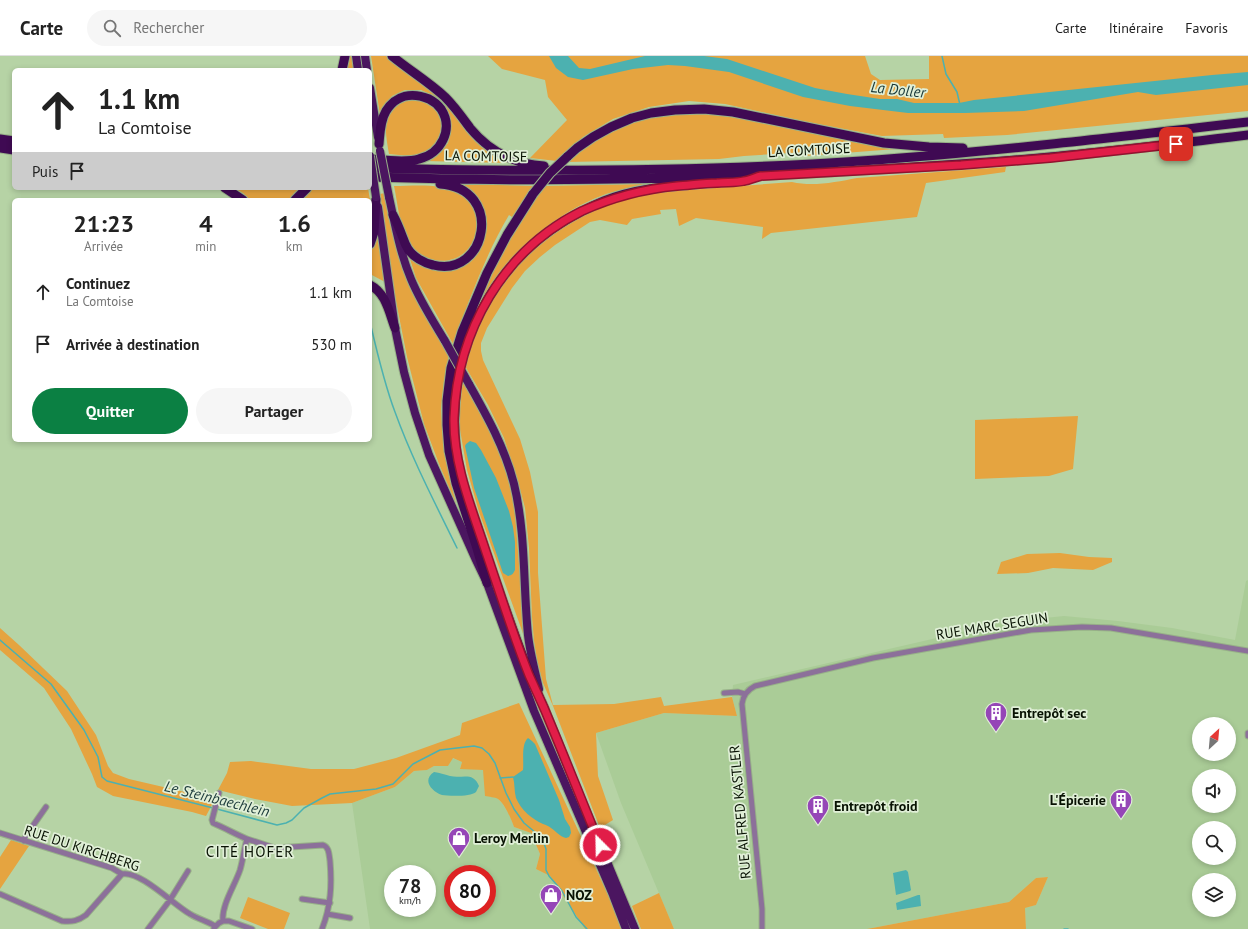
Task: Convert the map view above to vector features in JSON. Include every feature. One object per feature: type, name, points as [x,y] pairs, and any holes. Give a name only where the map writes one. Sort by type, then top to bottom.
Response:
[{"type":"highway","points":[[342,68],[345,56]]},
{"type":"highway","points":[[356,56],[358,68]]},
{"type":"highway","points":[[365,56],[367,68]]},
{"type":"highway","points":[[392,56],[444,97],[485,144],[513,160],[534,165],[549,166],[567,171]]},
{"type":"highway","points":[[372,159],[417,160],[427,157],[435,152],[443,142],[446,130],[445,120],[441,108],[432,100],[419,95],[403,97],[395,101],[385,113],[382,124],[380,148]]},
{"type":"highway","points":[[372,100],[389,197],[402,251],[411,280],[428,313],[470,384],[494,429],[514,484],[521,520],[525,562],[528,636],[544,708]]},
{"type":"highway","points":[[626,929],[613,895],[534,712],[487,583],[456,483],[447,425],[451,368],[462,332],[487,273],[506,235],[533,194],[550,173],[577,148],[593,137],[632,118],[652,113],[697,109],[733,112],[884,143],[955,148],[987,146],[1000,150]]},
{"type":"highway","name":"LA COMTOISE","points":[[372,168],[567,171],[742,167],[866,161],[1000,150],[1248,122]]},
{"type":"highway","name":"LA COMTOISE","points":[[372,177],[425,179],[645,180],[761,176],[1050,158],[1248,135]]},
{"type":"highway","points":[[0,139],[12,141]]},
{"type":"highway","points":[[0,148],[12,150]]},
{"type":"highway","points":[[372,170],[395,328],[415,414],[429,455],[487,583]]},
{"type":"highway","points":[[635,929],[530,676],[462,481],[456,451],[454,419],[457,385],[462,358],[472,330],[484,304],[496,284],[532,245],[556,226],[580,212],[605,201],[628,194],[678,186],[743,181],[761,176]]},
{"type":"highway","points":[[393,215],[408,249],[422,261],[436,266],[444,266],[458,263],[470,255],[482,233],[482,218],[476,204],[466,193],[459,189],[446,184],[432,184],[425,179]]},
{"type":"highway","points":[[228,190],[240,198]]},
{"type":"highway","points":[[297,198],[305,190]]},
{"type":"highway","points":[[372,238],[374,232],[376,198]]},
{"type":"highway","points":[[372,286],[384,299],[395,328]]},
{"type":"street","name":"RUE MARC SEGUIN","points":[[745,694],[749,689],[755,686],[873,658],[1031,630],[1082,627],[1111,628],[1248,651]]},
{"type":"street","points":[[724,693],[738,692],[745,694]]},
{"type":"street","name":"RUE ALFRED KASTLER","points":[[745,694],[742,704],[762,909],[762,929]]},
{"type":"street","points":[[218,793],[212,820],[213,823],[224,827],[238,836],[275,848],[323,845],[328,848],[332,890],[330,903],[322,929]]},
{"type":"street","points":[[24,841],[25,837],[46,807]]},
{"type":"street","name":"RUE DU KIRCHBERG","points":[[0,833],[112,868],[122,874],[128,874],[148,883],[190,915],[210,922],[215,928]]},
{"type":"street","points":[[223,921],[223,910],[240,869],[247,839]]},
{"type":"street","points":[[148,929],[170,900],[188,871]]},
{"type":"street","points":[[0,894],[62,921],[72,922],[79,920],[86,915],[122,874]]},
{"type":"street","points":[[302,899],[330,903]]},
{"type":"street","points":[[327,914],[350,918]]},
{"type":"street","points":[[215,928],[223,921],[229,921],[252,929]]},
{"type":"shaded area","points":[[348,56],[352,56],[354,68],[346,68]]},
{"type":"shaded area","points":[[371,56],[386,56],[440,97],[512,163],[426,161],[440,153],[448,143],[451,131],[450,119],[445,108],[434,96],[421,90],[405,90],[392,96],[380,115]]},
{"type":"shaded area","points":[[488,56],[865,56],[871,74],[880,80],[929,79],[929,56],[1248,56],[1248,111],[1007,135],[944,138],[943,134],[882,136],[807,122],[725,104],[689,101],[649,107],[613,119],[583,137],[557,161],[530,158],[567,120],[548,97],[545,80],[502,69]]},
{"type":"shaded area","points":[[414,98],[434,106],[439,112],[443,125],[442,133],[435,146],[430,151],[423,154],[411,156],[389,154],[386,124],[390,110],[394,104],[401,100]]},
{"type":"shaded area","points":[[679,113],[711,114],[743,119],[859,143],[897,147],[896,149],[805,156],[805,152],[719,159],[566,162],[589,144],[615,129],[640,119]]},
{"type":"shaded area","points":[[1006,167],[1005,172],[926,183],[917,217],[771,233],[762,239],[763,227],[696,218],[679,226],[676,209],[660,210],[661,214],[632,219],[627,225],[600,220],[590,222],[555,245],[525,271],[512,288],[487,328],[481,343],[483,360],[520,439],[530,472],[538,512],[538,573],[546,679],[553,705],[614,704],[661,697],[664,706],[732,697],[737,716],[664,713],[596,733],[598,776],[613,820],[600,828],[543,683],[537,660],[532,617],[529,548],[525,508],[519,485],[504,438],[488,405],[465,366],[476,331],[499,289],[514,270],[531,253],[549,237],[569,224],[590,212],[612,203],[651,193],[792,182],[816,184],[857,178]]},
{"type":"shaded area","points":[[458,184],[534,186],[512,217],[509,215],[492,246],[453,344],[416,278],[408,253],[428,268],[443,270],[457,268],[477,252],[484,240],[486,226],[484,212]]},
{"type":"shaded area","points":[[645,184],[606,194],[591,200],[563,215],[537,234],[504,269],[471,320],[478,302],[503,251],[544,186]]},
{"type":"shaded area","points":[[394,186],[443,187],[457,192],[469,201],[476,216],[477,227],[475,236],[470,246],[464,253],[446,261],[426,258],[418,252],[410,244],[403,231]]},
{"type":"shaded area","points":[[238,190],[298,190],[291,198],[248,198]]},
{"type":"shaded area","points":[[311,190],[368,190],[370,198],[302,198]]},
{"type":"shaded area","points":[[385,193],[400,259],[449,355],[441,409],[444,451],[456,504],[424,424],[407,357],[394,291],[380,194]]},
{"type":"shaded area","points":[[378,230],[385,282],[372,275],[372,246]]},
{"type":"shaded area","points":[[462,378],[491,429],[504,463],[514,501],[525,639],[479,512],[467,470],[459,424]]},
{"type":"shaded area","points":[[1078,416],[1073,469],[1049,476],[975,479],[975,420]]},
{"type":"shaded area","points":[[1060,553],[1089,557],[1112,558],[1112,562],[1093,570],[1053,568],[1028,573],[997,574],[1001,562],[1027,554]]},
{"type":"shaded area","points":[[1248,580],[1248,929],[1026,929],[1025,908],[1036,905],[1048,877],[1036,878],[1009,902],[867,929],[674,929],[621,803],[596,733],[664,713],[737,716],[732,697],[733,685],[1006,622],[1064,616],[1172,628],[1235,640],[1246,581]]},
{"type":"shaded area","points":[[0,628],[67,691],[96,735],[108,766],[113,773],[129,779],[215,799],[206,816],[113,796],[97,787],[71,729],[44,688],[0,650]]},
{"type":"shaded area","points":[[519,703],[617,914],[621,929],[585,929],[550,876],[536,869],[540,854],[531,833],[514,827],[508,812],[501,801],[485,796],[483,770],[460,769],[462,762],[453,758],[448,766],[434,766],[427,770],[414,771],[395,787],[352,803],[292,806],[218,790],[227,773],[230,762],[251,761],[311,769],[354,769],[396,758],[460,735],[462,723]]},
{"type":"shaded area","points":[[452,758],[462,762],[460,768],[483,770],[498,799],[510,816],[514,827],[531,833],[540,854],[536,869],[550,876],[585,929],[370,929],[352,803],[395,787],[414,771],[427,770],[434,766],[448,766]]},
{"type":"shaded area","points":[[11,840],[29,846],[0,889],[0,857]]},
{"type":"shaded area","points":[[1048,877],[1036,905],[1025,908],[1026,929],[867,929],[1009,902],[1036,878]]},
{"type":"shaded area","points":[[659,893],[674,929],[641,929],[632,906]]},
{"type":"shaded area","points":[[248,897],[290,913],[284,929],[268,929],[240,918]]},
{"type":"water","name":"La Doller","points":[[549,56],[568,56],[579,68],[590,69],[645,56],[704,56],[727,59],[815,88],[880,99],[897,99],[914,103],[959,103],[974,100],[1248,72],[1248,85],[1156,95],[1138,92],[1024,111],[908,113],[850,106],[803,97],[729,72],[685,66],[668,65],[633,69],[583,80],[568,77],[556,68]]},
{"type":"water","points":[[470,441],[476,443],[481,450],[496,478],[509,511],[515,542],[515,570],[509,576],[503,573],[474,488],[465,446]]},
{"type":"water","points":[[528,738],[535,744],[559,800],[565,819],[570,827],[571,833],[569,837],[566,838],[562,836],[531,817],[516,798],[513,777],[523,770],[524,744]]},
{"type":"water","points":[[434,772],[454,777],[467,776],[477,781],[479,786],[476,792],[469,795],[442,795],[434,791],[429,785],[428,782],[430,775]]},
{"type":"water","points":[[906,870],[908,872],[911,890],[896,895],[893,873]]},
{"type":"water","points":[[920,895],[921,906],[897,910],[896,903]]},
{"type":"waterway","points":[[942,56],[946,74],[957,92],[960,105]]},
{"type":"waterway","points":[[372,330],[391,401],[424,481],[457,548]]},
{"type":"waterway","name":"Le Steinbaechlein","points":[[0,640],[51,684],[84,730],[98,757],[102,777],[107,781],[213,808]]},
{"type":"waterway","name":"Le Steinbaechlein","points":[[217,809],[277,825],[286,823],[292,820],[304,808],[330,794],[376,789],[393,784],[413,764],[440,750],[474,746],[482,748],[489,754],[495,763],[506,793],[514,809],[524,823],[542,838],[546,849],[546,870],[549,876],[562,891],[576,917],[587,929]]},
{"type":"waterway","points":[[500,778],[513,777]]},
{"type":"place","name":"Entrepôt sec","points":[[996,732]]},
{"type":"place","name":"L'Épicerie","points":[[1121,820]]},
{"type":"place","name":"Entrepôt froid","points":[[818,826]]},
{"type":"place","name":"Leroy Merlin","points":[[459,858]]},
{"type":"place","name":"NOZ","points":[[551,914]]},
{"type":"district","name":"CITÉ HOFER","points":[[250,852]]},
{"type":"route","points":[[600,845],[514,634],[462,481],[456,451],[454,419],[457,385],[462,358],[472,330],[484,304],[496,284],[532,245],[556,226],[580,212],[605,201],[646,190],[743,181],[761,176],[961,165],[1050,158],[1176,144]]}]
